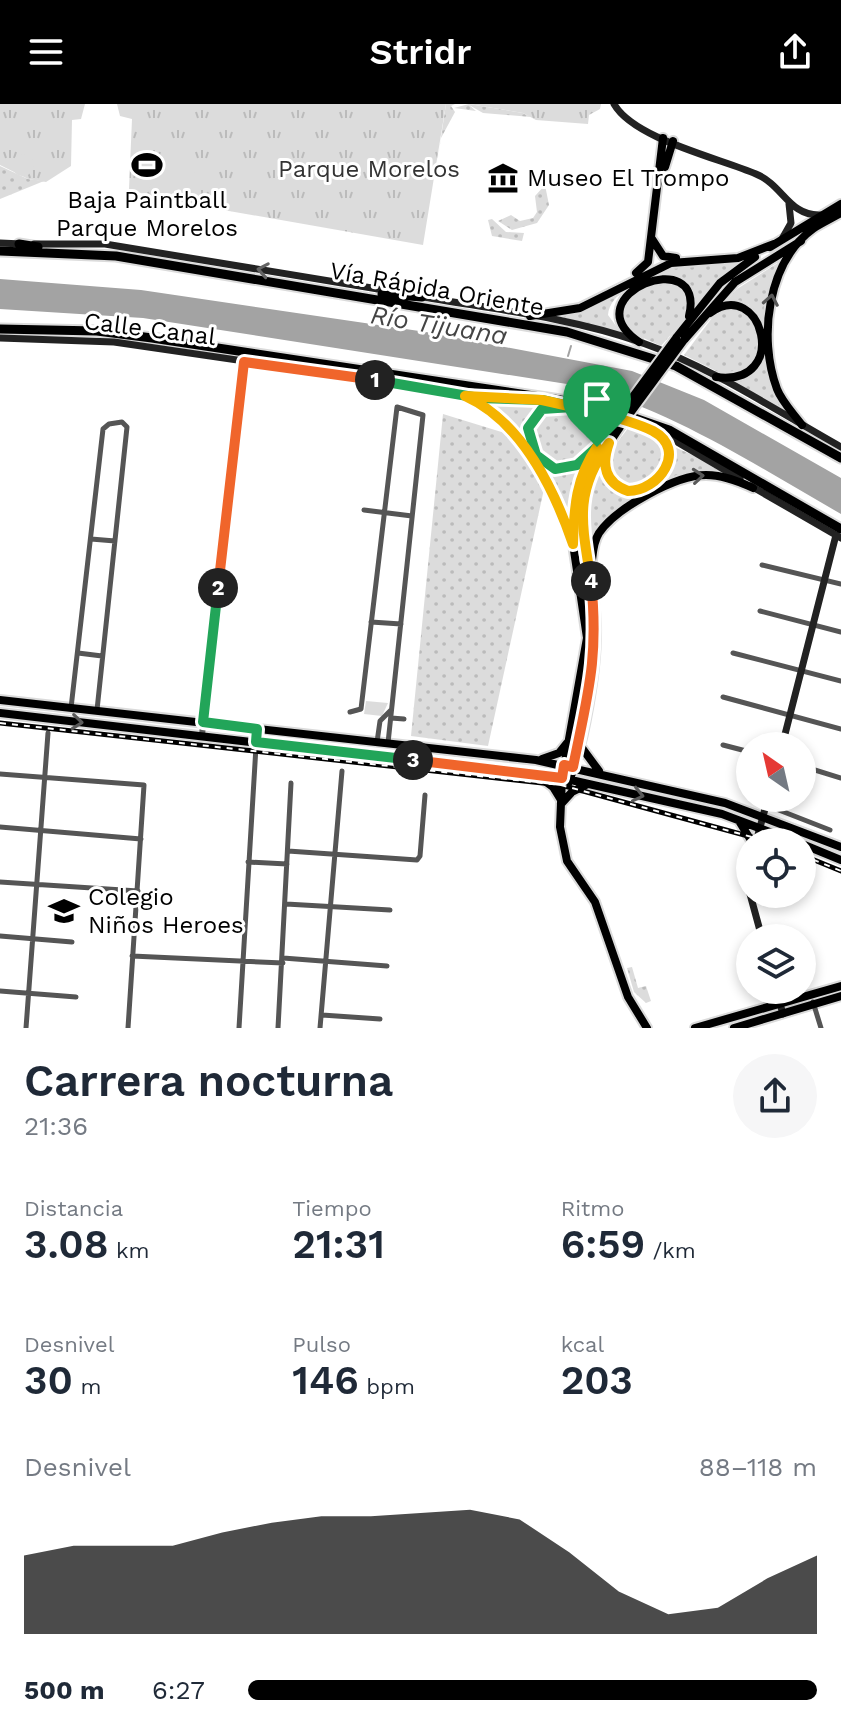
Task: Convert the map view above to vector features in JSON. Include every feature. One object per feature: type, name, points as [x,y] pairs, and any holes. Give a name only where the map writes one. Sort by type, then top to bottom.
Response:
[{"type":"highway","points":[[19,244],[95,250],[116,256]]},
{"type":"highway","name":"Vía Rápida Oriente","points":[[0,251],[116,256],[533,325],[648,355],[697,376],[841,458]]},
{"type":"highway","points":[[297,285],[422,297]]},
{"type":"highway","points":[[0,329],[97,331],[577,401],[654,423],[813,513],[840,534]]},
{"type":"highway","points":[[16,338],[22,334],[97,331]]},
{"type":"highway","points":[[152,338],[212,355]]},
{"type":"highway","points":[[385,382],[469,385]]},
{"type":"main road","points":[[614,104],[634,126],[770,180],[789,204],[804,215],[822,215]]},
{"type":"main road","points":[[668,140],[656,210],[654,247],[669,258],[702,256],[724,259]]},
{"type":"main road","points":[[587,305],[648,264],[668,140]]},
{"type":"main road","points":[[530,316],[562,313],[587,305],[671,263],[744,257],[778,242],[791,223],[789,204]]},
{"type":"main road","points":[[573,407],[554,405],[537,412],[528,428],[532,448],[542,461],[561,470],[577,465],[616,426],[726,277],[841,204]]},
{"type":"main road","points":[[689,326],[742,277],[841,216]]},
{"type":"main road","points":[[802,425],[775,383],[769,316],[778,274],[803,240]]},
{"type":"main road","points":[[0,243],[105,244],[530,316],[639,342],[716,377],[841,447]]},
{"type":"main road","points":[[639,342],[624,330],[621,307],[632,292],[653,280],[670,279],[687,290],[691,305],[689,326]]},
{"type":"main road","points":[[689,326],[727,304],[745,308],[757,321],[761,349],[754,368],[738,379],[716,377]]},
{"type":"main road","name":"Calle Canal","points":[[0,338],[91,340],[212,355],[465,396],[542,400],[573,407],[654,432],[840,534]]},
{"type":"main road","points":[[465,396],[498,414],[513,433],[556,501],[573,544]]},
{"type":"main road","points":[[616,426],[604,462],[609,478],[622,489],[640,490],[660,478],[667,468],[667,450],[654,432]]},
{"type":"main road","points":[[825,438],[841,438]]},
{"type":"main road","points":[[609,443],[591,473],[583,499],[581,526],[590,577],[595,658],[561,800],[561,836],[567,861],[599,911],[628,997],[647,1028]]},
{"type":"main road","points":[[536,760],[559,753],[574,741],[587,638],[573,544],[577,491],[585,465],[597,447]]},
{"type":"main road","points":[[590,577],[592,552],[604,527],[667,485],[706,475],[727,477],[753,488]]},
{"type":"main road","points":[[786,732],[824,580],[840,534]]},
{"type":"main road","points":[[0,700],[536,760],[666,788],[763,815],[841,847]]},
{"type":"main road","points":[[0,713],[534,774],[662,800],[760,828],[764,812]]},
{"type":"main road","points":[[574,741],[599,772]]},
{"type":"main road","points":[[534,774],[550,784],[561,800]]},
{"type":"main road","points":[[561,800],[590,783]]},
{"type":"main road","points":[[662,800],[666,788]]},
{"type":"main road","points":[[739,820],[744,828]]},
{"type":"main road","points":[[816,850],[841,860]]},
{"type":"main road","points":[[816,998],[841,986]]},
{"type":"main road","points":[[816,1000],[841,996]]},
{"type":"main road","points":[[780,1004],[781,1009]]},
{"type":"main road","points":[[695,1028],[799,1004]]},
{"type":"main road","points":[[734,1028],[749,1026],[781,1009]]},
{"type":"street","points":[[202,735],[244,362]]},
{"type":"street","points":[[350,712],[361,709],[397,407],[423,415],[388,743]]},
{"type":"street","points":[[71,708],[103,429],[109,424],[122,422],[127,427],[97,710]]},
{"type":"street","points":[[364,510],[412,516]]},
{"type":"street","points":[[91,539],[115,541]]},
{"type":"street","points":[[762,565],[841,584]]},
{"type":"street","points":[[760,611],[841,632]]},
{"type":"street","points":[[371,622],[401,624]]},
{"type":"street","points":[[78,653],[102,656]]},
{"type":"street","points":[[733,653],[841,681]]},
{"type":"street","points":[[723,697],[841,729]]},
{"type":"street","points":[[377,742],[380,721],[391,710]]},
{"type":"street","points":[[391,718],[404,719]]},
{"type":"street","points":[[239,1028],[257,729]]},
{"type":"street","points":[[26,1028],[48,733]]},
{"type":"street","points":[[723,745],[736,748]]},
{"type":"street","points":[[816,770],[841,778]]},
{"type":"street","points":[[320,1028],[342,771]]},
{"type":"street","points":[[0,774],[144,785],[128,1028]]},
{"type":"street","points":[[278,1028],[291,783]]},
{"type":"street","points":[[288,851],[417,860],[420,856],[425,795]]},
{"type":"street","points":[[790,812],[830,830]]},
{"type":"street","points":[[0,827],[141,839]]},
{"type":"street","points":[[248,862],[288,864]]},
{"type":"street","points":[[0,882],[138,891]]},
{"type":"street","points":[[286,904],[390,910]]},
{"type":"street","points":[[0,936],[72,942]]},
{"type":"street","points":[[132,956],[326,961],[387,966]]},
{"type":"street","points":[[0,991],[76,997]]},
{"type":"street","points":[[814,1004],[821,1028]]},
{"type":"street","points":[[322,1015],[380,1019]]},
{"type":"green space","points":[[0,104],[85,104],[81,119],[72,120],[71,166],[46,182],[28,179],[0,165]]},
{"type":"green space","name":"Parque Morelos","points":[[117,104],[446,104],[423,245],[155,198],[129,189],[132,119],[120,116]]},
{"type":"green space","points":[[446,104],[455,104],[451,106],[455,112],[441,138],[435,177]]},
{"type":"green space","points":[[469,104],[531,117],[483,113],[469,105],[476,111],[454,108]]},
{"type":"green space","name":"Parque Morelos","points":[[469,104],[601,104],[600,109],[589,115],[588,124],[536,120],[523,113]]},
{"type":"green space","points":[[23,154],[34,165],[23,176],[12,165]]},
{"type":"green space","points":[[154,165],[198,173],[201,178],[198,201],[149,192]]},
{"type":"green space","points":[[0,166],[28,179],[44,181],[0,199]]},
{"type":"green space","points":[[545,185],[549,205],[537,223],[512,230],[498,221],[511,215],[520,221],[533,218],[537,212],[535,196]]},
{"type":"green space","points":[[492,219],[506,232],[524,233],[522,241],[492,236],[488,220]]},
{"type":"green space","points":[[792,254],[771,290],[770,364],[792,415],[733,382],[754,371],[760,361],[763,336],[756,313],[748,304],[726,301],[737,289]]},
{"type":"green space","points":[[738,262],[709,289],[696,307],[693,291],[684,282],[671,278],[655,278],[624,291],[613,302],[608,315],[622,334],[562,317],[680,264]]},
{"type":"green space","points":[[674,281],[688,294],[688,315],[661,346],[630,332],[625,308],[633,293],[651,285]]},
{"type":"green space","points":[[721,306],[744,313],[756,330],[756,352],[744,373],[724,375],[684,355]]},
{"type":"green space","points":[[486,401],[542,404],[609,419],[580,468],[569,522],[555,489],[535,456],[512,426]]},
{"type":"green space","points":[[443,414],[508,434],[544,489],[488,746],[411,736]]},
{"type":"green space","points":[[629,427],[697,457],[722,473],[701,472],[662,484],[601,525],[589,561],[587,519],[591,488],[604,461]]},
{"type":"green space","points":[[366,701],[388,703],[382,716],[364,714]]},
{"type":"green space","points":[[632,967],[638,988],[646,986],[651,1001],[646,1003],[634,992],[627,968]]},
{"type":"shaded area","points":[[0,279],[141,290],[426,332],[632,371],[704,400],[841,478],[841,514],[685,427],[620,398],[586,387],[143,318],[0,309]]},
{"type":"waterway","points":[[568,356],[571,346]]},
{"type":"railway","points":[[0,723],[561,785],[736,833]]},
{"type":"railway","points":[[816,861],[841,871]]},
{"type":"place","name":"Baja Paintball Parque Morelos","points":[[147,165]]},
{"type":"place","name":"Museo El Trompo","points":[[503,178]]},
{"type":"place","name":"Colegio Niños Heroes","points":[[64,911]]},
{"type":"route","points":[[597,447],[582,462],[561,470],[548,466],[536,455],[528,437],[528,428],[537,412],[547,406],[573,407],[558,403],[518,398],[479,398],[244,362],[203,722],[257,729],[256,742],[562,778],[564,765],[573,767],[590,695],[595,658],[596,623],[581,526],[586,486],[609,443],[604,462],[606,473],[617,486],[628,491],[640,490],[660,478],[667,468],[668,454],[662,440],[654,432],[607,415],[558,403],[542,400],[518,398],[479,398],[465,396],[498,414],[513,433],[561,510],[573,544],[577,491],[585,465],[597,447]]},
{"type":"water label","name":"Río Tijuana","points":[[439,325]]}]
